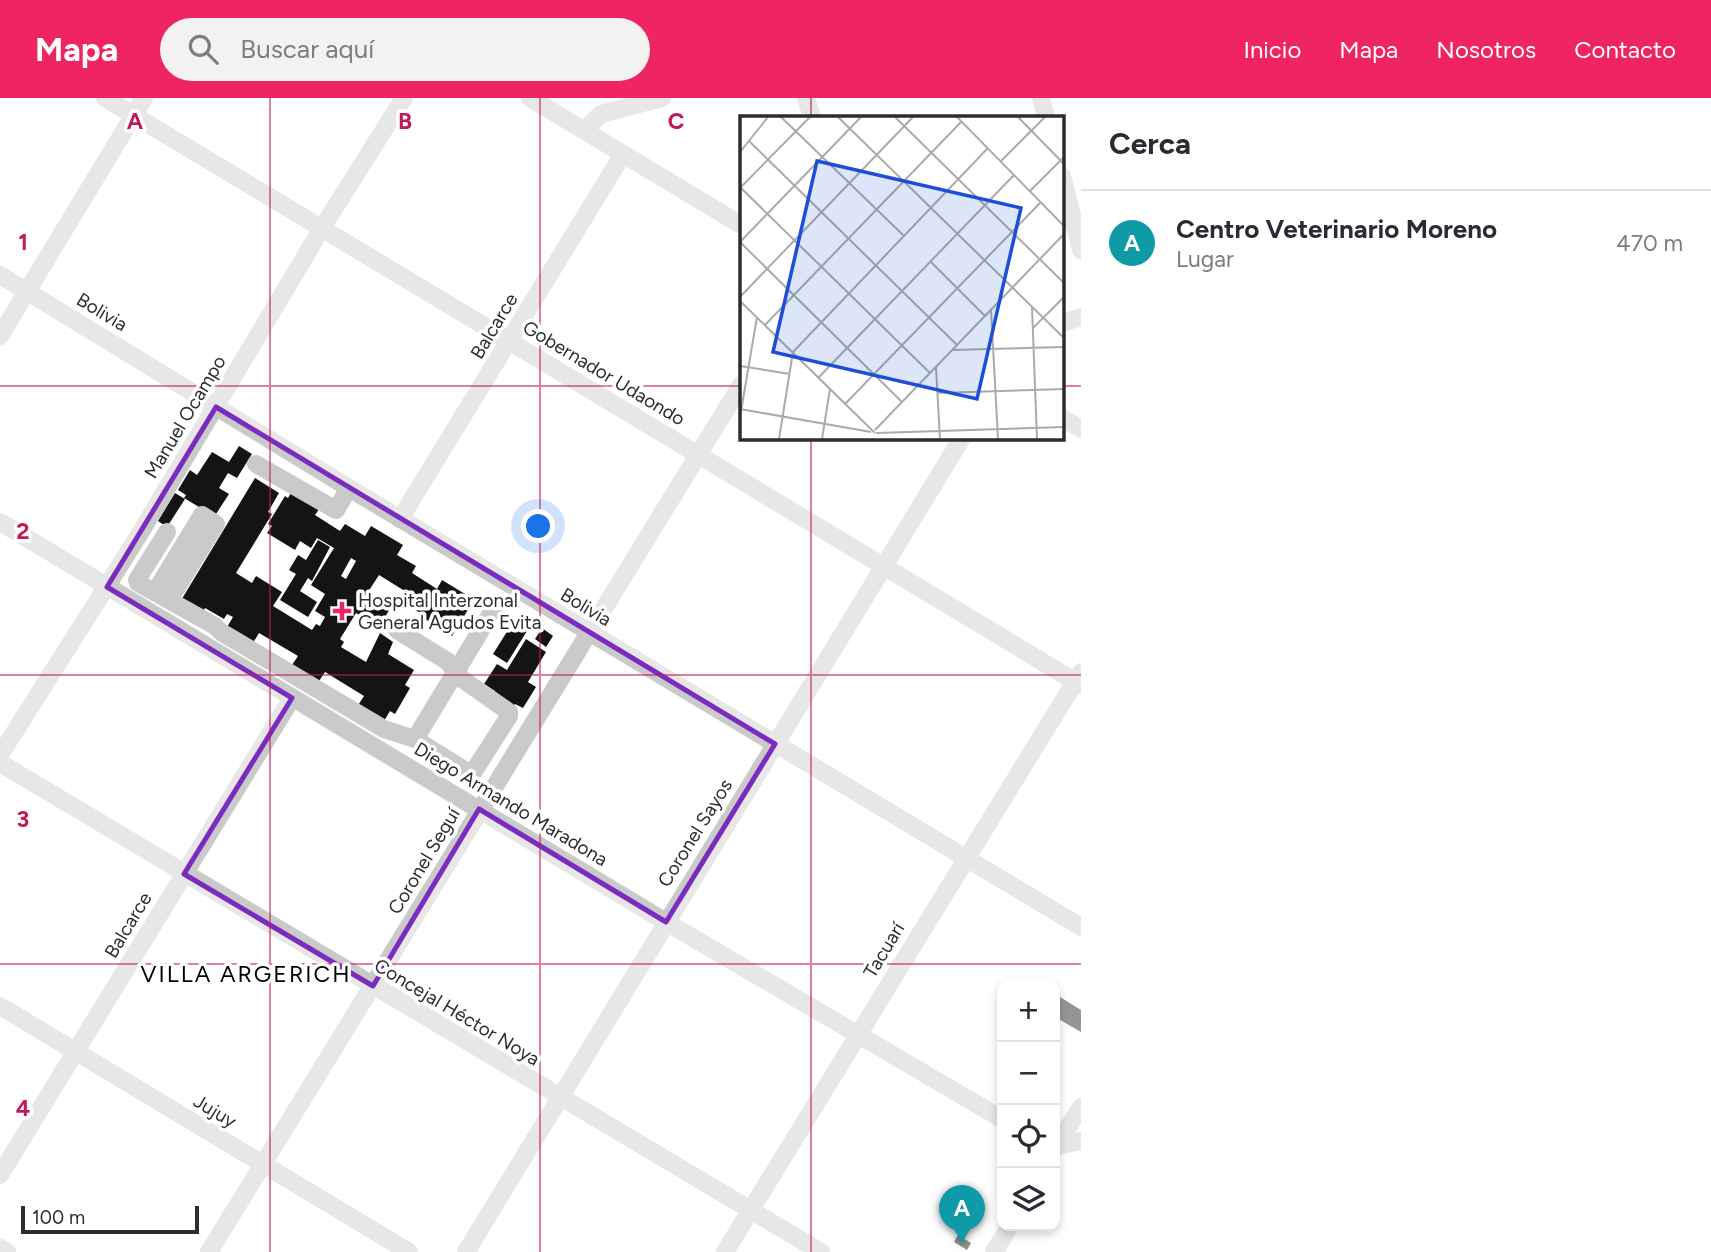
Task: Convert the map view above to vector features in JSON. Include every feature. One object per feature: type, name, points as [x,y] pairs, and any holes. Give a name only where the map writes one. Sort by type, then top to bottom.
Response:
[{"type":"street","name":"Gobernador Udaondo","points":[[105,98],[883,566],[1079,679]]},
{"type":"street","points":[[0,336],[144,98]]},
{"type":"street","name":"Manuel Ocampo","points":[[0,755],[139,536],[322,228],[404,98]]},
{"type":"street","points":[[530,98],[740,224]]},
{"type":"street","points":[[584,130],[601,114],[662,98]]},
{"type":"street","points":[[806,98],[812,116]]},
{"type":"street","points":[[1041,98],[1046,116]]},
{"type":"street","name":"Balcarce","points":[[400,519],[623,154]]},
{"type":"street","points":[[1064,184],[1081,250]]},
{"type":"street","name":"Bolivia","points":[[0,275],[400,519],[1081,927]]},
{"type":"street","points":[[1064,322],[1081,317]]},
{"type":"street","name":"Coronel Seguí","points":[[209,1252],[740,387]]},
{"type":"street","points":[[1064,419],[1081,429]]},
{"type":"street","name":"Coronel Sayos","points":[[466,1252],[961,439]]},
{"type":"street","points":[[256,464],[337,510],[349,488]]},
{"type":"street","name":"Diego Armando Maradona","points":[[0,522],[666,922],[997,1116]]},
{"type":"street","points":[[139,536],[162,539],[184,561],[162,596]]},
{"type":"street","points":[[162,539],[137,581],[295,677],[392,732],[415,739],[470,772],[477,768],[509,712],[462,679],[447,661],[397,630]]},
{"type":"street","points":[[415,739],[495,607]]},
{"type":"street","points":[[208,647],[219,629]]},
{"type":"street","name":"Tacuarí","points":[[725,1252],[965,858],[1079,679]]},
{"type":"street","name":"Balcarce","points":[[0,1175],[292,698]]},
{"type":"street","points":[[382,750],[392,732]]},
{"type":"street","points":[[491,746],[511,758]]},
{"type":"street","name":"Concejal Héctor Noya","points":[[0,763],[821,1252]]},
{"type":"street","name":"Jujuy","points":[[0,1006],[410,1252]]},
{"type":"street","points":[[1060,1139],[1081,1107]]},
{"type":"street","points":[[1060,1146],[1081,1141]]},
{"type":"street","points":[[994,1252],[1007,1231]]},
{"type":"street","points":[[0,1248],[7,1252]]},
{"type":"highlighted area","points":[[216,407],[775,744],[666,922],[479,809],[373,986],[184,874],[292,698],[107,587]]},
{"type":"building","points":[[239,446],[252,454],[237,478],[228,473],[219,488],[229,494],[216,514],[184,498],[186,495],[178,490],[190,470],[197,475],[212,452],[229,462]]},
{"type":"building","points":[[255,478],[279,493],[268,512],[272,514],[236,573],[252,583],[256,576],[282,592],[273,606],[312,630],[316,624],[320,626],[325,617],[315,611],[325,594],[311,585],[334,548],[317,538],[311,548],[300,541],[295,550],[267,533],[272,526],[268,524],[285,496],[288,498],[292,491],[320,508],[315,515],[340,531],[345,524],[365,536],[371,526],[403,545],[397,555],[416,566],[412,573],[437,589],[442,580],[470,597],[465,605],[469,608],[452,636],[411,607],[416,598],[379,575],[368,592],[391,607],[379,627],[356,613],[340,639],[344,642],[341,647],[366,662],[380,633],[393,642],[388,654],[414,670],[405,685],[410,688],[395,714],[390,711],[381,726],[355,710],[364,696],[325,672],[319,681],[292,665],[298,656],[259,633],[250,648],[224,632],[233,617],[227,614],[224,619],[205,608],[201,615],[180,602]],"holes":[[[351,558],[356,561],[346,579],[341,576]]]},
{"type":"building","points":[[175,493],[185,499],[167,527],[158,521]]},
{"type":"building","points":[[318,540],[330,547],[312,581],[308,578],[300,591],[317,602],[308,617],[280,600],[296,574],[289,570],[298,555],[306,560]]},
{"type":"building","points":[[513,622],[527,631],[507,663],[493,654]]},
{"type":"building","points":[[542,628],[553,636],[546,647],[535,639]]},
{"type":"building","points":[[526,639],[546,652],[528,682],[536,687],[523,708],[515,704],[513,707],[493,694],[495,691],[484,684],[497,664],[507,670]]},
{"type":"building","points":[[1060,997],[1081,1010],[1081,1032],[1060,1020]]},
{"type":"building","points":[[958,1235],[971,1243],[967,1250],[954,1242]]},
{"type":"place","name":"Hospital Interzonal General Agudos Evita","points":[[342,611]]},
{"type":"place","name":"Centro Veterinario Moreno","points":[[962,1243]]},
{"type":"district","name":"VILLA ARGERICH","points":[[246,974]]}]
